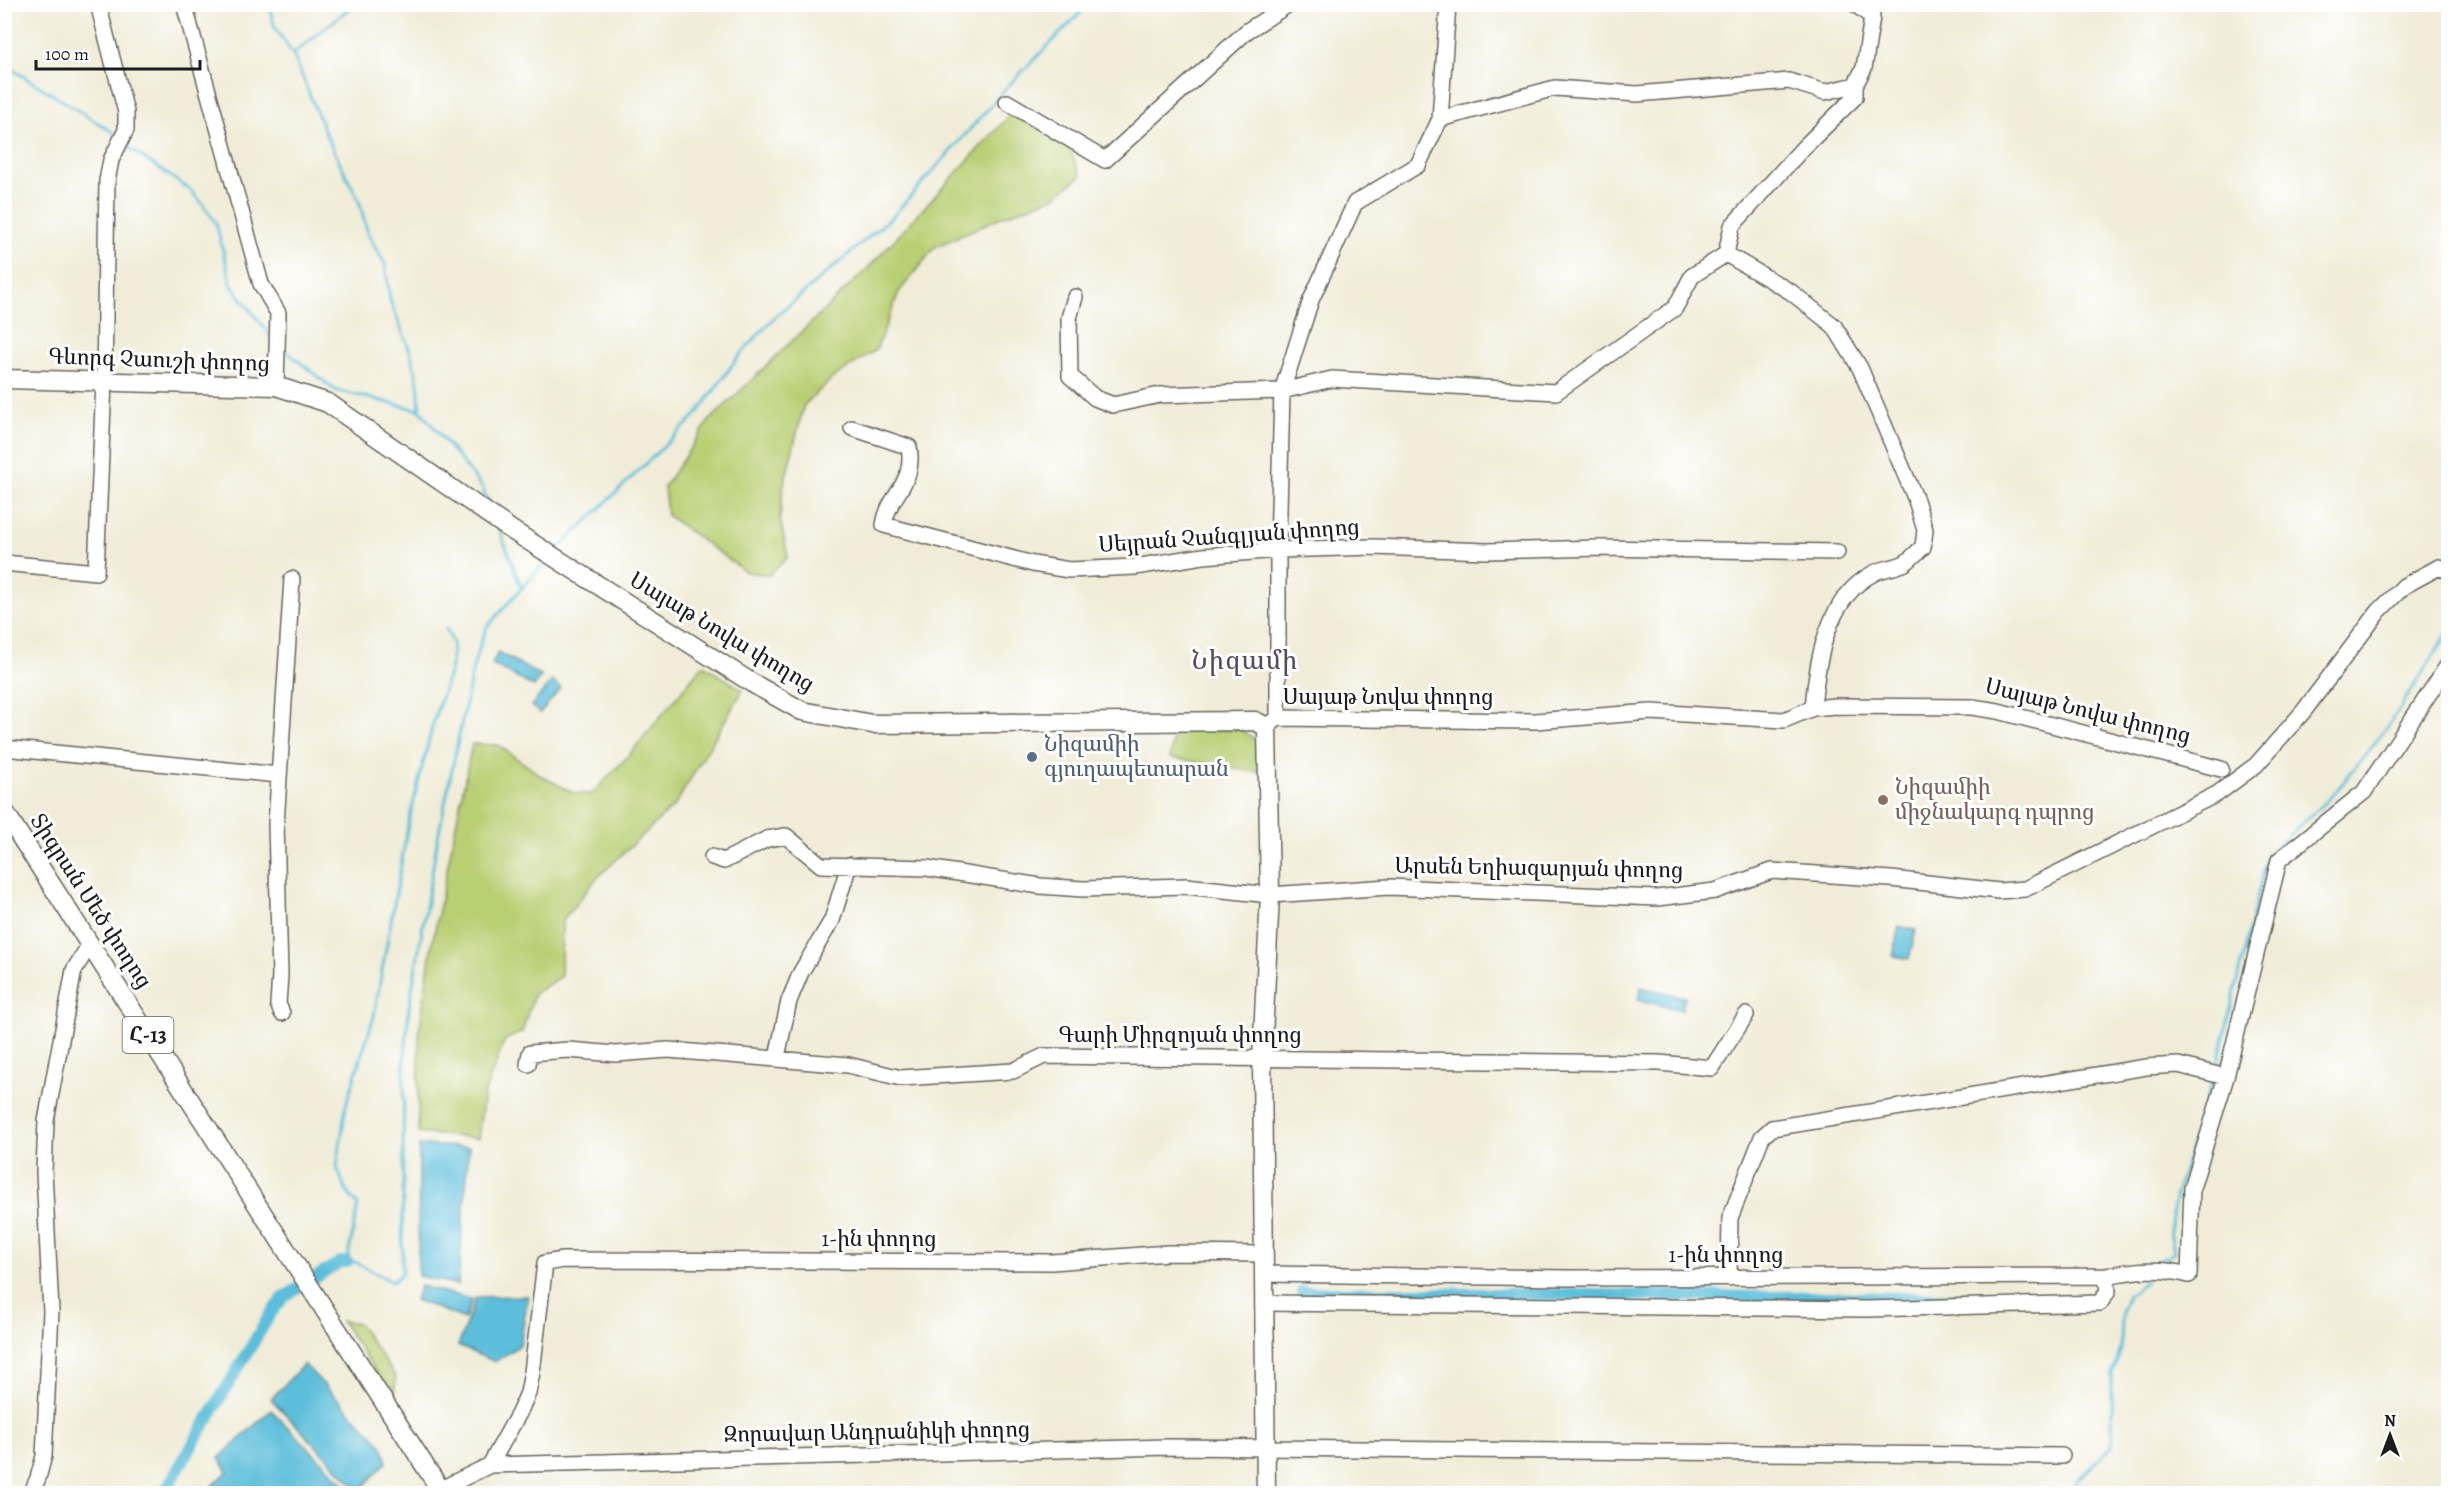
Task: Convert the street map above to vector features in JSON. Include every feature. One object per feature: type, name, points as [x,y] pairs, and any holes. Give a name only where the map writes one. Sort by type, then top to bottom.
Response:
[{"type":"main road","name":"Գևորգ Չաուշի փողոց","points":[[4,379],[276,386],[328,403],[510,530]]},
{"type":"main road","name":"Սայաթ Նովա փողոց","points":[[510,530],[752,684],[802,711],[872,724],[1255,721],[1273,723]]},
{"type":"main road","points":[[1266,1494],[1262,1057],[1270,895],[1273,723]]},
{"type":"main road","name":"Տիգրան Մեծ փողոց","points":[[4,811],[442,1491]]},
{"type":"street","points":[[4,563],[96,572],[104,382],[107,182],[111,160],[126,130],[120,83],[98,4]]},
{"type":"street","points":[[184,4],[261,284],[278,314],[275,330],[276,386]]},
{"type":"street","points":[[1007,102],[1105,160],[1247,31],[1289,4]]},
{"type":"street","points":[[1273,723],[1282,391],[1311,300],[1355,203],[1418,165],[1440,119],[1448,4]]},
{"type":"street","points":[[1075,297],[1069,318],[1070,376],[1095,398],[1113,405],[1160,395],[1282,391],[1332,379],[1556,392],[1675,308],[1692,276],[1726,254],[1732,226],[1803,148],[1855,97],[1855,85],[1864,68],[1872,18],[1855,4]]},
{"type":"street","points":[[1440,119],[1555,88],[1637,94],[1789,81],[1825,92],[1855,85]]},
{"type":"street","points":[[1726,254],[1791,292],[1834,326],[1860,368],[1916,500],[1925,530],[1923,547],[1906,562],[1875,572],[1856,585],[1835,612],[1816,673],[1813,708]]},
{"type":"street","name":"Սեյրան Չանգլյան փողոց","points":[[852,428],[909,447],[912,465],[898,496],[885,515],[884,525],[1034,564],[1069,570],[1135,567],[1203,556],[1278,550],[1373,547],[1487,551],[1600,548],[1837,552]]},
{"type":"street","name":"Արսեն Եղիազարյան փողոց","points":[[712,857],[724,861],[767,839],[786,836],[821,864],[927,868],[1072,888],[1136,889],[1186,886],[1270,895],[1389,887],[1657,898],[1715,891],[1772,871],[1891,879],[1999,891],[2025,889],[2217,794],[2256,765],[2303,712],[2379,611],[2404,586],[2444,569]]},
{"type":"street","points":[[282,1013],[278,1004],[280,975],[276,824],[292,579]]},
{"type":"street","points":[[1729,1278],[1730,1218],[1762,1137],[1772,1128],[2146,1066],[2178,1065],[2226,1077],[2279,860],[2364,792],[2448,665]]},
{"type":"street","name":"Սայաթ Նովա փողոց","points":[[1273,723],[1535,721],[1651,712],[1784,720],[1813,708],[1835,706],[1972,707],[1998,711],[2221,769]]},
{"type":"street","points":[[4,748],[279,775]]},
{"type":"street","points":[[777,1057],[789,1001],[801,972],[832,920],[849,865]]},
{"type":"street","points":[[31,1494],[44,1456],[51,1311],[44,1172],[46,1121],[74,970],[90,944]]},
{"type":"street","name":"Գարի Միրզոյան փողոց","points":[[528,1064],[530,1053],[568,1050],[616,1054],[668,1050],[777,1057],[848,1065],[901,1078],[1013,1071],[1044,1056],[1647,1063],[1712,1068],[1746,1015]]},
{"type":"street","name":"1-ին փողոց","points":[[1263,1274],[1567,1278],[2106,1276],[2142,1269],[2172,1270],[2189,1275],[2192,1188],[2226,1077]]},
{"type":"street","name":"1-ին փողոց","points":[[490,1465],[528,1393],[545,1263],[563,1260],[1052,1262],[1168,1253],[1263,1254]]},
{"type":"street","points":[[1263,1303],[1568,1304],[1867,1309],[2100,1304],[2108,1291],[2106,1276]]},
{"type":"street","points":[[1567,1278],[1568,1304]]},
{"type":"street","name":"Զորավար Անդրանիկի փողոց","points":[[490,1465],[1168,1446],[2062,1456]]},
{"type":"street","points":[[442,1491],[490,1465]]},
{"type":"green space","points":[[1011,114],[1067,142],[1081,176],[1054,197],[1001,217],[935,247],[899,292],[876,350],[835,376],[804,405],[783,488],[780,519],[788,557],[769,575],[746,572],[667,515],[664,487],[709,421],[871,265]]},
{"type":"green space","points":[[703,665],[743,690],[675,805],[597,878],[562,921],[561,976],[534,994],[522,1032],[505,1040],[484,1094],[478,1138],[418,1133],[419,1032],[431,950],[472,744],[498,745],[543,777],[574,793],[592,794],[629,755]]},
{"type":"green space","points":[[1241,729],[1257,741],[1258,772],[1170,758],[1174,731]]},
{"type":"green space","points":[[341,1321],[358,1323],[396,1377],[394,1398]]},
{"type":"water","points":[[498,652],[541,676],[534,687],[492,664]]},
{"type":"water","points":[[552,681],[561,688],[540,713],[531,706]]},
{"type":"water","points":[[1899,926],[1916,930],[1909,959],[1893,956]]},
{"type":"water","points":[[1641,987],[1685,997],[1682,1010],[1638,1000]]},
{"type":"water","points":[[419,1145],[469,1147],[458,1285],[418,1276]]},
{"type":"water","points":[[420,1286],[472,1299],[465,1319],[415,1300]]},
{"type":"water","points":[[528,1296],[520,1345],[495,1362],[458,1346],[476,1297]]},
{"type":"water","points":[[304,1364],[382,1445],[387,1462],[359,1491],[271,1399]]},
{"type":"water","points":[[271,1410],[355,1493],[205,1493],[228,1471],[219,1458]]},
{"type":"waterway","points":[[269,4],[274,26],[293,54],[327,137],[359,201],[368,234],[385,264],[390,300],[410,351],[418,382],[420,410]]},
{"type":"waterway","points":[[293,54],[355,4]]},
{"type":"waterway","points":[[557,550],[697,414],[738,357],[773,319],[893,216],[1011,83],[1089,4]]},
{"type":"waterway","points":[[4,49],[10,68],[119,136]]},
{"type":"waterway","points":[[128,147],[189,189],[202,203],[216,223],[232,286],[272,338]]},
{"type":"waterway","points":[[283,349],[335,390],[420,410],[482,487],[490,506]]},
{"type":"waterway","points":[[500,531],[521,587]]},
{"type":"waterway","points":[[446,629],[453,643],[451,667],[434,720],[409,820],[374,1016],[346,1105],[337,1167],[346,1191],[358,1205],[347,1262],[355,1262],[392,1282],[402,1274],[404,1066],[409,1008],[437,842],[473,668],[487,627],[546,561]]},
{"type":"waterway","points":[[2217,1067],[2267,855],[2334,794],[2392,721],[2448,633]]},
{"type":"waterway","points":[[2157,1262],[2174,1253],[2170,1231],[2175,1198],[2213,1079]]},
{"type":"waterway","points":[[163,1494],[271,1313],[284,1297],[340,1262],[347,1262]]},
{"type":"waterway","points":[[2070,1494],[2076,1482],[2112,1446],[2112,1374],[2121,1349],[2122,1310],[2128,1295],[2146,1281]]},
{"type":"waterway","points":[[1302,1292],[1999,1299]]},
{"type":"place","name":"Նիզամիի գյուղապետարան","points":[[1032,757]]},
{"type":"place","name":"Նիզամիի միջնակարգ դպրոց","points":[[1883,800]]},
{"type":"district","name":"Նիզամի","points":[[1245,660]]}]
